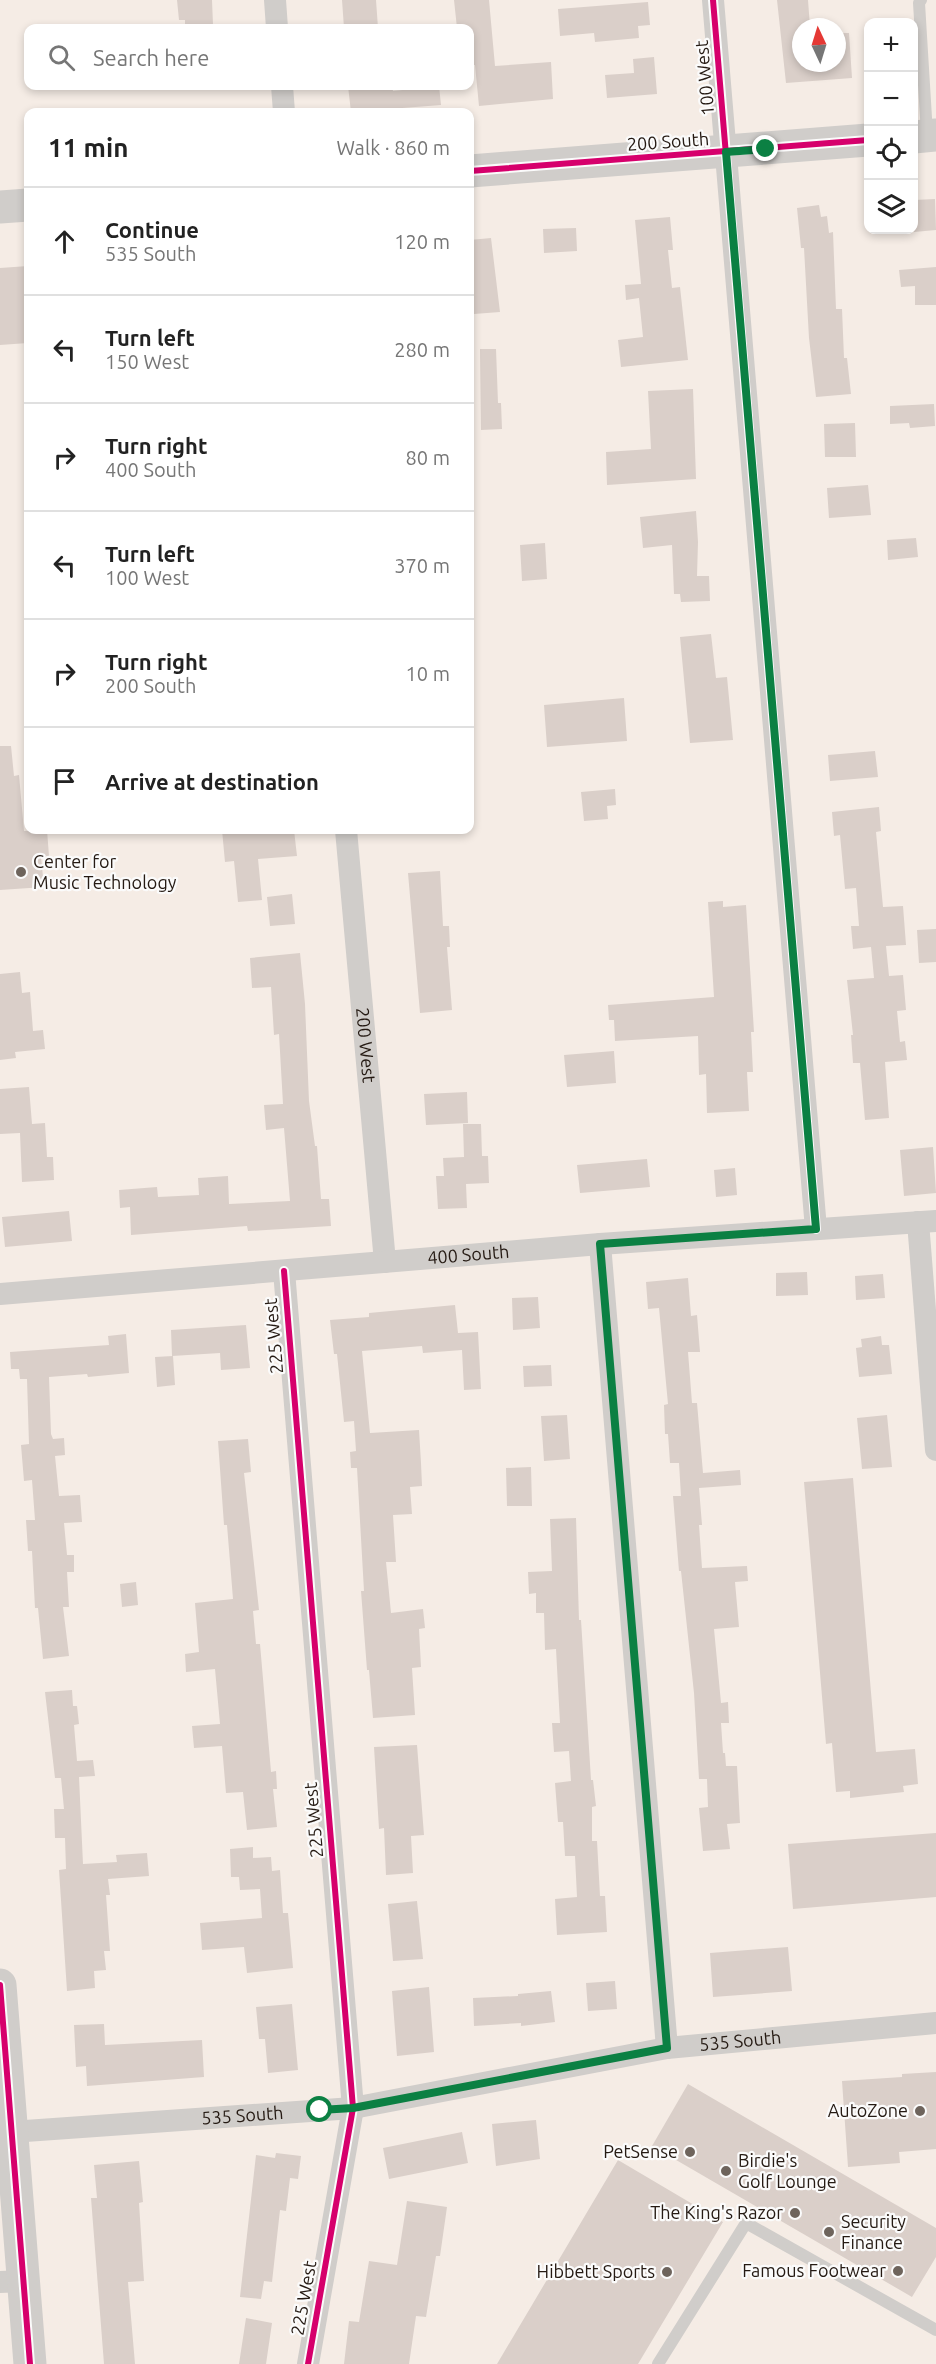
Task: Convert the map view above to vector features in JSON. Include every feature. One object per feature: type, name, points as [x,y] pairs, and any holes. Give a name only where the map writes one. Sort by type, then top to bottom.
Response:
[{"type":"street","points":[[275,0],[278,24]]},
{"type":"street","name":"100 West","points":[[713,0],[816,1229]]},
{"type":"street","points":[[282,90],[284,108]]},
{"type":"street","name":"200 South","points":[[474,171],[864,141]]},
{"type":"street","points":[[0,207],[24,205]]},
{"type":"street","name":"200 West","points":[[346,834],[385,1262]]},
{"type":"street","points":[[927,1221],[936,1449]]},
{"type":"street","name":"400 South","points":[[0,1294],[600,1244],[927,1221]]},
{"type":"street","points":[[600,1244],[667,2048]]},
{"type":"street","name":"225 West","points":[[284,1271],[353,2108],[308,2364]]},
{"type":"street","points":[[0,1985],[2,2041],[11,2132],[12,2282],[30,2364]]},
{"type":"street","name":"535 South","points":[[11,2132],[353,2108],[667,2048],[936,2024]]},
{"type":"lane","points":[[921,0],[919,3],[926,136]]},
{"type":"lane","points":[[658,2364],[746,2223],[936,2330]]},
{"type":"building","points":[[177,0],[212,0],[213,24],[185,24],[185,20],[179,20]]},
{"type":"building","points":[[342,0],[376,0],[378,24],[344,24]]},
{"type":"building","points":[[454,0],[489,0],[495,66],[551,62],[553,99],[479,106],[474,65],[474,24],[457,24]]},
{"type":"building","points":[[777,0],[808,0],[809,18],[792,18],[792,72],[846,72],[846,33],[849,33],[852,78],[786,83]]},
{"type":"building","points":[[648,2],[650,25],[638,26],[639,38],[595,42],[594,33],[560,36],[558,9]]},
{"type":"building","points":[[654,57],[657,94],[607,98],[605,75],[634,73],[633,59]]},
{"type":"building","points":[[348,90],[439,90],[441,105],[351,108]]},
{"type":"building","points":[[935,199],[936,230],[918,232],[918,200]]},
{"type":"building","points":[[819,205],[821,217],[827,216],[829,233],[833,232],[836,309],[842,309],[844,358],[847,358],[851,394],[816,397],[809,338],[804,248],[801,248],[797,208]]},
{"type":"building","points":[[670,217],[673,250],[668,250],[672,288],[680,287],[688,360],[621,367],[618,340],[643,337],[639,298],[626,300],[625,285],[641,284],[635,220]]},
{"type":"building","points":[[576,228],[577,251],[544,253],[543,229]]},
{"type":"building","points":[[491,238],[500,312],[474,314],[474,240]]},
{"type":"building","points":[[24,266],[24,343],[0,345],[0,268]]},
{"type":"building","points":[[936,267],[936,305],[915,305],[915,286],[901,287],[899,270]]},
{"type":"building","points":[[480,349],[496,349],[498,403],[501,403],[502,429],[481,430]]},
{"type":"building","points":[[693,389],[696,479],[607,485],[606,452],[651,449],[648,391]]},
{"type":"building","points":[[934,404],[935,426],[910,428],[909,423],[890,424],[890,406]]},
{"type":"building","points":[[855,423],[856,457],[825,457],[824,424]]},
{"type":"building","points":[[868,485],[871,515],[829,518],[827,488]]},
{"type":"building","points":[[696,511],[697,576],[709,576],[710,601],[681,602],[680,594],[674,594],[672,545],[643,548],[640,517]]},
{"type":"building","points":[[916,538],[918,557],[888,560],[887,540]]},
{"type":"building","points":[[545,543],[547,579],[522,581],[520,545]]},
{"type":"building","points":[[711,634],[716,678],[727,677],[733,740],[690,743],[680,637]]},
{"type":"building","points":[[624,698],[627,741],[547,747],[544,705]]},
{"type":"building","name":"Center for Music Technology","points":[[0,746],[11,746],[14,776],[19,775],[24,834],[47,834],[49,856],[41,857],[44,887],[0,890]]},
{"type":"building","points":[[875,751],[878,777],[830,781],[828,755]]},
{"type":"building","points":[[615,789],[616,805],[607,806],[608,819],[584,821],[581,792]]},
{"type":"building","points":[[879,807],[881,831],[876,832],[883,907],[903,906],[906,945],[886,946],[889,976],[903,975],[906,1010],[897,1011],[900,1042],[905,1041],[907,1060],[885,1062],[889,1118],[865,1120],[860,1063],[853,1063],[851,1035],[853,1035],[847,980],[874,978],[871,947],[853,949],[851,926],[859,926],[856,888],[845,889],[840,835],[834,836],[832,812]]},
{"type":"building","points":[[222,834],[294,834],[297,856],[258,859],[262,900],[238,902],[234,861],[225,862]]},
{"type":"building","points":[[440,871],[443,926],[449,926],[450,947],[447,947],[452,1010],[420,1013],[408,873]]},
{"type":"building","points":[[292,894],[295,924],[270,926],[267,897]]},
{"type":"building","points":[[723,901],[723,907],[746,905],[754,1032],[751,1032],[753,1072],[747,1072],[749,1111],[707,1113],[706,1074],[699,1075],[698,1036],[615,1041],[614,1020],[609,1020],[608,1005],[714,997],[708,902]]},
{"type":"building","points":[[936,929],[936,962],[919,963],[917,930]]},
{"type":"building","points":[[300,953],[305,1004],[309,1101],[315,1146],[317,1146],[321,1199],[329,1199],[331,1226],[248,1231],[247,1226],[131,1235],[130,1207],[120,1208],[119,1190],[157,1187],[158,1197],[199,1195],[198,1178],[228,1176],[229,1204],[290,1201],[284,1128],[266,1130],[264,1105],[283,1104],[279,1034],[274,1035],[271,987],[252,988],[250,958]]},
{"type":"building","points":[[20,972],[22,993],[30,992],[33,1031],[43,1030],[45,1049],[15,1052],[16,1058],[0,1060],[0,974]]},
{"type":"building","points":[[614,1051],[616,1083],[567,1087],[564,1055]]},
{"type":"building","points":[[29,1087],[32,1124],[45,1123],[47,1157],[53,1157],[54,1180],[22,1182],[20,1133],[0,1134],[0,1089]]},
{"type":"building","points":[[467,1092],[468,1123],[426,1125],[424,1094]]},
{"type":"building","points":[[463,1124],[481,1124],[482,1156],[488,1156],[489,1183],[466,1184],[467,1208],[438,1209],[436,1176],[444,1176],[443,1158],[464,1157]]},
{"type":"building","points":[[933,1147],[936,1193],[904,1196],[900,1150]]},
{"type":"building","points":[[647,1159],[650,1187],[580,1193],[577,1165]]},
{"type":"building","points":[[735,1168],[737,1195],[716,1197],[714,1170]]},
{"type":"building","points":[[69,1211],[72,1241],[5,1247],[2,1217]]},
{"type":"building","points":[[807,1272],[808,1295],[776,1296],[776,1273]]},
{"type":"building","points":[[883,1274],[885,1298],[856,1300],[855,1276]]},
{"type":"building","points":[[688,1278],[691,1316],[697,1315],[700,1352],[688,1352],[692,1403],[697,1403],[703,1473],[740,1470],[741,1485],[699,1488],[702,1568],[747,1566],[748,1581],[735,1582],[739,1627],[714,1629],[721,1703],[728,1702],[729,1723],[721,1723],[723,1753],[725,1753],[726,1766],[737,1766],[740,1823],[727,1824],[730,1849],[703,1851],[699,1808],[708,1807],[707,1779],[699,1779],[694,1693],[681,1571],[679,1571],[673,1496],[681,1496],[679,1463],[670,1463],[668,1434],[665,1434],[664,1405],[668,1404],[659,1308],[648,1309],[646,1282]]},
{"type":"building","points":[[538,1297],[540,1328],[513,1330],[512,1298]]},
{"type":"building","points":[[455,1305],[458,1333],[478,1332],[481,1389],[464,1390],[462,1350],[423,1353],[422,1346],[362,1351],[370,1433],[419,1430],[422,1486],[410,1487],[412,1514],[393,1515],[396,1562],[386,1562],[391,1613],[423,1609],[425,1628],[419,1629],[421,1667],[412,1668],[415,1715],[373,1718],[361,1591],[364,1591],[357,1468],[351,1468],[350,1452],[356,1451],[354,1421],[344,1422],[337,1354],[334,1354],[330,1320],[369,1317],[369,1313]]},
{"type":"building","points":[[246,1325],[250,1368],[221,1370],[220,1353],[172,1356],[171,1330]]},
{"type":"building","points":[[126,1334],[129,1373],[88,1377],[87,1374],[49,1377],[51,1434],[53,1439],[64,1438],[65,1455],[55,1456],[59,1496],[80,1495],[82,1522],[64,1523],[67,1555],[74,1555],[74,1572],[67,1572],[69,1607],[63,1607],[69,1656],[43,1659],[38,1608],[35,1608],[32,1551],[28,1551],[26,1520],[35,1520],[32,1480],[24,1481],[21,1445],[29,1444],[27,1379],[20,1379],[19,1369],[11,1369],[10,1352],[109,1345],[108,1336]]},
{"type":"building","points":[[881,1336],[882,1345],[889,1345],[892,1374],[859,1377],[856,1348],[862,1347],[861,1339]]},
{"type":"building","points":[[173,1356],[175,1385],[157,1387],[155,1357]]},
{"type":"building","points":[[551,1365],[552,1386],[524,1387],[523,1366]]},
{"type":"building","points":[[567,1415],[570,1459],[544,1461],[541,1416]]},
{"type":"building","points":[[887,1415],[892,1467],[862,1469],[857,1418]]},
{"type":"building","points":[[248,1439],[251,1472],[244,1473],[259,1610],[253,1611],[256,1644],[260,1644],[271,1772],[276,1771],[277,1789],[273,1789],[277,1827],[247,1830],[243,1792],[226,1793],[222,1746],[194,1748],[192,1726],[220,1724],[215,1669],[186,1672],[185,1654],[199,1652],[195,1603],[233,1599],[227,1525],[224,1525],[218,1441]]},
{"type":"building","points":[[531,1467],[532,1506],[507,1506],[506,1468]]},
{"type":"building","points":[[853,1478],[876,1752],[915,1749],[918,1784],[903,1786],[904,1792],[850,1798],[850,1791],[836,1792],[832,1743],[826,1744],[804,1482]]},
{"type":"building","points":[[576,1518],[579,1620],[581,1620],[591,1780],[593,1780],[596,1806],[592,1807],[592,1841],[597,1841],[600,1896],[605,1896],[607,1932],[557,1935],[555,1899],[577,1897],[575,1856],[565,1856],[563,1822],[558,1822],[555,1783],[571,1781],[569,1751],[554,1752],[552,1723],[560,1723],[556,1649],[545,1650],[544,1613],[536,1613],[536,1593],[529,1594],[528,1572],[552,1571],[550,1519]]},
{"type":"building","points":[[136,1582],[138,1605],[122,1607],[120,1584]]},
{"type":"building","points":[[72,1690],[73,1706],[77,1706],[79,1724],[74,1725],[77,1761],[93,1760],[95,1776],[79,1777],[83,1864],[117,1862],[116,1855],[147,1853],[149,1876],[108,1879],[110,1895],[106,1895],[110,1951],[104,1951],[106,1970],[94,1971],[95,1988],[67,1991],[59,1870],[66,1869],[65,1838],[55,1838],[54,1809],[64,1809],[61,1778],[55,1778],[45,1692]]},
{"type":"building","points":[[417,1745],[424,1835],[411,1836],[413,1873],[386,1875],[384,1828],[379,1829],[374,1747]]},
{"type":"building","points":[[936,1833],[936,1897],[793,1909],[788,1844]]},
{"type":"building","points":[[253,1847],[253,1858],[271,1857],[272,1871],[280,1870],[283,1913],[288,1913],[293,1968],[247,1973],[244,1947],[202,1950],[200,1923],[262,1918],[260,1889],[240,1890],[239,1877],[231,1877],[230,1849]]},
{"type":"building","points":[[417,1901],[423,1959],[393,1961],[388,1904]]},
{"type":"building","points":[[788,1947],[792,1991],[713,1997],[710,1953]]},
{"type":"building","points":[[615,1981],[617,2009],[588,2011],[586,1983]]},
{"type":"building","points":[[429,1987],[434,2052],[397,2056],[392,1991]]},
{"type":"building","points":[[551,1991],[555,2022],[521,2026],[521,2023],[474,2026],[473,1998],[518,1996],[518,1994]]},
{"type":"building","points":[[292,2004],[298,2070],[268,2073],[265,2039],[259,2039],[256,2007]]},
{"type":"building","points":[[104,2024],[105,2045],[202,2040],[204,2077],[87,2086],[86,2066],[76,2067],[74,2025]]},
{"type":"building","points":[[936,2072],[936,2149],[899,2152],[900,2163],[848,2167],[842,2081]]},
{"type":"building","points":[[688,2084],[936,2228],[936,2257],[912,2297],[652,2146]]},
{"type":"building","points":[[536,2120],[540,2159],[496,2166],[492,2124]]},
{"type":"building","points":[[462,2132],[468,2163],[389,2179],[383,2148]]},
{"type":"building","points":[[276,2153],[301,2156],[298,2179],[290,2178],[286,2211],[280,2210],[272,2282],[264,2281],[261,2299],[240,2297],[256,2155],[275,2158]]},
{"type":"building","points":[[618,2160],[723,2222],[638,2364],[497,2364]]},
{"type":"building","points":[[139,2161],[143,2202],[139,2203],[144,2281],[128,2282],[135,2364],[104,2364],[91,2198],[97,2198],[94,2165]]},
{"type":"building","points":[[407,2201],[447,2207],[440,2256],[436,2256],[426,2317],[416,2316],[409,2364],[344,2364],[349,2321],[359,2322],[369,2261],[397,2265]]},
{"type":"building","points":[[246,2318],[272,2323],[266,2364],[239,2364]]},
{"type":"cycle path","points":[[713,0],[816,1229]]},
{"type":"cycle path","points":[[474,171],[864,140]]},
{"type":"cycle path","points":[[284,1271],[353,2108],[308,2364]]},
{"type":"cycle path","points":[[0,1985],[30,2364]]},
{"type":"place","name":"Center for Music Technology","points":[[21,872]]},
{"type":"place","name":"AutoZone","points":[[920,2111]]},
{"type":"place","name":"PetSense","points":[[690,2152]]},
{"type":"place","name":"Birdie's Golf Lounge","points":[[726,2171]]},
{"type":"place","name":"The King's Razor","points":[[795,2213]]},
{"type":"place","name":"Security Finance","points":[[829,2232]]},
{"type":"place","name":"Famous Footwear","points":[[898,2271]]},
{"type":"place","name":"Hibbett Sports","points":[[667,2272]]},
{"type":"route","points":[[320,2110],[353,2108],[667,2048],[600,1244],[816,1229],[726,152],[766,149]]}]
